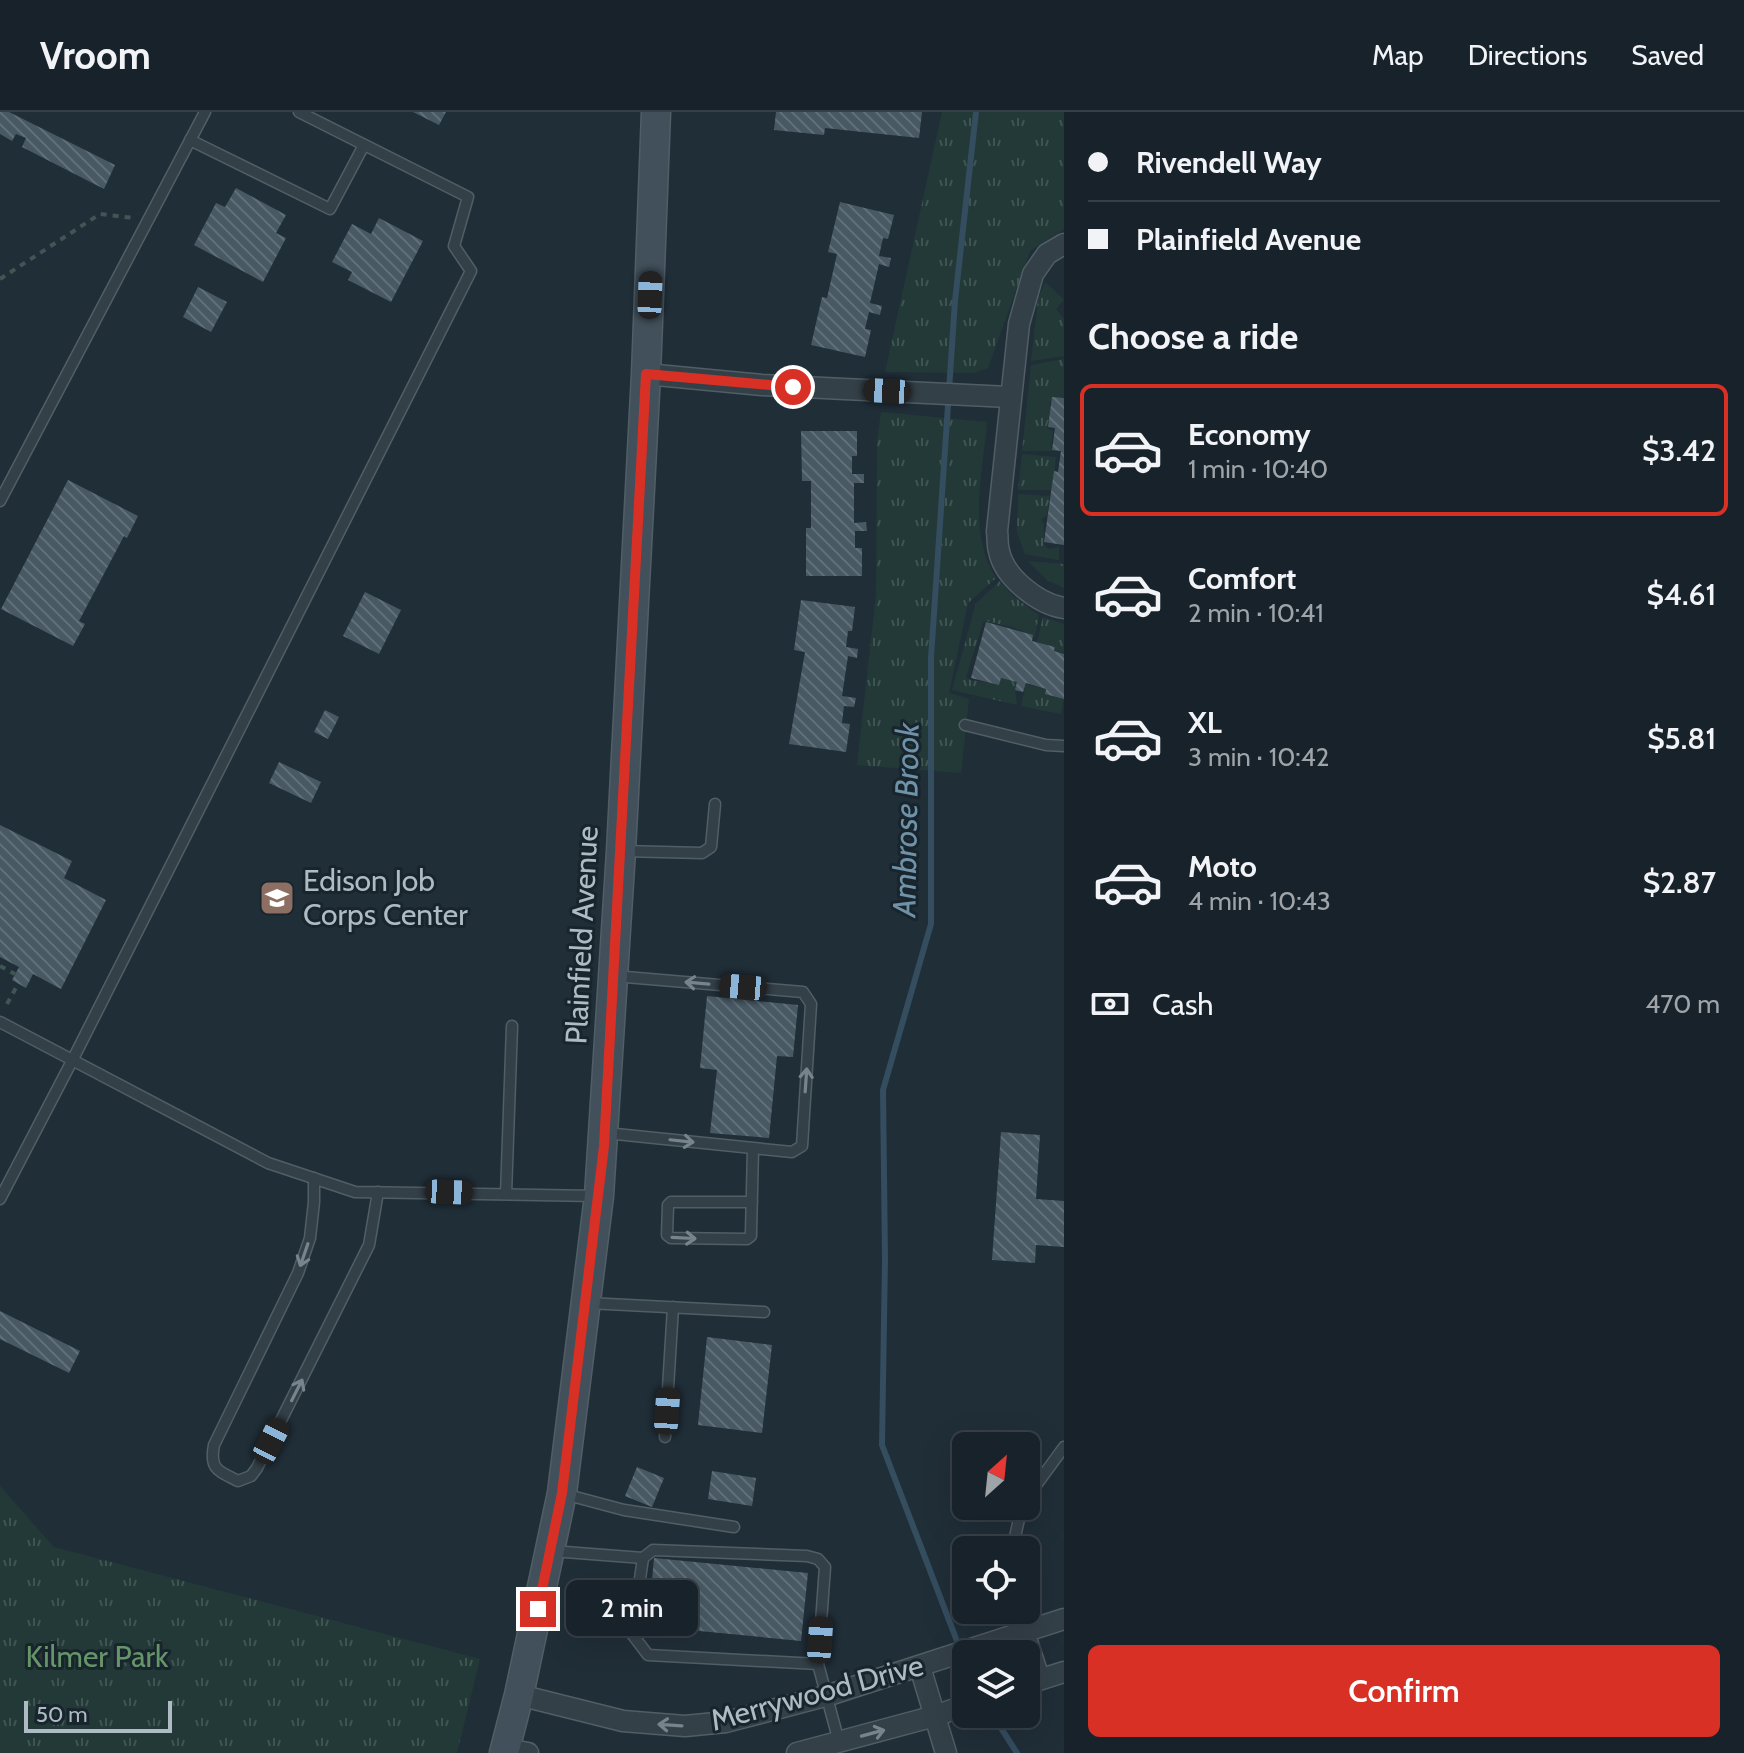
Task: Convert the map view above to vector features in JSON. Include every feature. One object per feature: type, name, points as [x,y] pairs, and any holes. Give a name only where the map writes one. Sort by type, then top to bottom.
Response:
[{"type":"main road","name":"Plainfield Avenue","points":[[512,1752],[519,1695],[562,1493],[599,1196],[621,851],[646,374],[656,112]]},
{"type":"street","points":[[1064,244],[1047,254],[1033,274],[1019,324],[997,531],[999,553],[1012,576],[1034,594],[1056,607],[1064,608]]},
{"type":"street","points":[[646,374],[762,385],[1009,397]]},
{"type":"street","name":"Merrywood Drive","points":[[519,1695],[623,1721],[685,1726],[726,1722],[829,1695],[1064,1619]]},
{"type":"street","points":[[920,1667],[946,1753]]},
{"type":"street","points":[[797,1753],[952,1710]]},
{"type":"lane","points":[[0,501],[205,112]]},
{"type":"lane","points":[[0,1199],[471,271],[454,246],[468,197],[299,112]]},
{"type":"lane","points":[[190,140],[330,209],[364,145]]},
{"type":"lane","points":[[965,725],[1046,745],[1064,746]]},
{"type":"lane","points":[[621,851],[702,853],[711,847],[715,804]]},
{"type":"lane","points":[[604,1133],[792,1152],[802,1146],[811,1004],[803,992],[614,976]]},
{"type":"lane","points":[[0,1022],[268,1163],[355,1192],[599,1196]]},
{"type":"lane","points":[[506,1194],[512,1026]]},
{"type":"lane","points":[[752,1202],[671,1202],[668,1205],[667,1235],[671,1238],[747,1239],[751,1232],[752,1202],[753,1149]]},
{"type":"lane","points":[[314,1178],[310,1238],[298,1273],[214,1445],[211,1458],[217,1471],[238,1481],[251,1476],[257,1468],[341,1303],[369,1245],[378,1192]]},
{"type":"lane","points":[[586,1303],[764,1312]]},
{"type":"lane","points":[[665,1437],[673,1307]]},
{"type":"lane","points":[[1040,1480],[1064,1447]]},
{"type":"lane","points":[[562,1493],[624,1510],[734,1527]]},
{"type":"lane","points":[[550,1551],[643,1558],[653,1550],[818,1559],[825,1567],[818,1664],[829,1695],[839,1742]]},
{"type":"lane","points":[[643,1558],[632,1634],[648,1655],[818,1664]]},
{"type":"lane","points":[[1026,1624],[1045,1678]]},
{"type":"path","points":[[0,279],[100,214],[148,220]]},
{"type":"path","points":[[0,966],[15,974]]},
{"type":"path","points":[[7,1004],[18,984]]},
{"type":"green space","points":[[942,112],[1064,112],[1064,229],[1030,251],[988,368],[974,373],[885,372]]},
{"type":"green space","points":[[1045,282],[1064,300],[1056,309],[1064,319],[1064,356],[1031,361],[1038,299]]},
{"type":"green space","points":[[1064,359],[1064,400],[1050,401],[1047,428],[1053,431],[1053,451],[1022,451],[1031,365]]},
{"type":"green space","points":[[881,412],[987,422],[979,522],[987,560],[996,578],[968,603],[949,693],[969,699],[961,773],[857,765],[876,595],[877,440]]},
{"type":"green space","points":[[1022,454],[1056,457],[1052,490],[1018,490]]},
{"type":"green space","points":[[1018,494],[1050,496],[1047,515],[1041,519],[1044,524],[1044,545],[1048,549],[1059,547],[1059,560],[1025,554],[1017,532]]},
{"type":"green space","points":[[1028,561],[1064,564],[1064,588],[1047,580]]},
{"type":"green space","points":[[1000,581],[1013,596],[1039,615],[1035,636],[986,621],[966,677],[999,684],[1000,677],[1018,681],[1015,691],[1017,705],[952,690],[976,603]]},
{"type":"green space","points":[[1043,617],[1064,624],[1064,653],[1037,642]]},
{"type":"green space","points":[[1026,684],[1045,689],[1045,694],[1064,698],[1061,714],[1021,706]]},
{"type":"green space","name":"Kilmer Park","points":[[0,1486],[54,1547],[480,1659],[457,1753],[0,1753]]},
{"type":"building","points":[[0,112],[9,112],[115,165],[104,189],[22,147],[26,138],[16,134],[12,141],[0,134]]},
{"type":"building","points":[[413,112],[446,112],[439,125]]},
{"type":"building","points":[[776,112],[922,112],[919,138],[825,128],[824,135],[774,130]]},
{"type":"building","points":[[236,188],[286,215],[276,233],[286,238],[263,282],[194,245],[216,203],[225,207]]},
{"type":"building","points":[[840,202],[894,215],[888,239],[883,238],[879,256],[891,258],[889,267],[879,264],[870,303],[882,306],[880,315],[869,312],[865,329],[871,330],[865,357],[811,345],[822,297],[827,298],[837,254],[828,252]]},
{"type":"building","points":[[379,218],[423,241],[391,302],[348,280],[352,272],[332,262],[352,224],[371,234]]},
{"type":"building","points":[[198,287],[227,302],[211,332],[183,317]]},
{"type":"building","points":[[1052,397],[1064,398],[1064,545],[1044,542],[1054,471],[1058,472],[1061,451],[1052,450],[1055,428],[1048,427]]},
{"type":"building","points":[[801,431],[857,431],[857,456],[852,456],[852,474],[864,474],[864,483],[854,483],[854,523],[866,522],[867,531],[855,531],[855,548],[862,548],[862,576],[806,576],[806,528],[811,528],[811,481],[802,481]]},
{"type":"building","points":[[68,480],[138,516],[127,538],[124,536],[79,621],[85,624],[73,646],[1,609]]},
{"type":"building","points":[[365,592],[401,610],[379,654],[343,636]]},
{"type":"building","points":[[801,600],[855,607],[846,647],[858,649],[857,658],[848,656],[842,696],[856,698],[854,707],[844,706],[842,723],[850,724],[846,752],[789,744],[805,652],[794,650]]},
{"type":"building","points":[[986,622],[1033,635],[1032,641],[1055,647],[1054,651],[1064,654],[1064,699],[1045,694],[1046,689],[1026,683],[1023,692],[1015,690],[1017,682],[1001,678],[999,685],[971,678]]},
{"type":"building","points":[[325,710],[339,717],[328,739],[314,732]]},
{"type":"building","points":[[279,762],[321,782],[311,803],[269,783]]},
{"type":"building","points":[[0,825],[72,861],[64,878],[106,900],[61,989],[33,974],[26,988],[12,980],[19,967],[0,957]]},
{"type":"building","points":[[707,996],[798,1005],[793,1057],[777,1056],[769,1138],[710,1133],[717,1070],[700,1068]]},
{"type":"building","points":[[1001,1132],[1040,1135],[1036,1199],[1064,1201],[1064,1247],[1036,1245],[1035,1263],[992,1260]]},
{"type":"building","points":[[0,1311],[80,1351],[69,1373],[0,1339]]},
{"type":"building","points":[[707,1337],[772,1345],[762,1433],[698,1425]]},
{"type":"building","points":[[637,1467],[664,1478],[652,1507],[625,1496]]},
{"type":"building","points":[[712,1471],[756,1478],[752,1506],[708,1499]]},
{"type":"building","points":[[654,1558],[808,1573],[801,1641],[648,1626]]},
{"type":"waterway","name":"Ambrose Brook","points":[[957,1640],[882,1445],[885,1259],[883,1090],[931,924],[931,658],[955,301],[976,112]]},
{"type":"waterway","name":"Ambrose Brook","points":[[1001,1728],[1017,1753]]},
{"type":"place","name":"Edison Job Corps Center","points":[[277,898]]},
{"type":"route","points":[[538,1609],[562,1493],[604,1146],[646,374],[793,387]]}]
